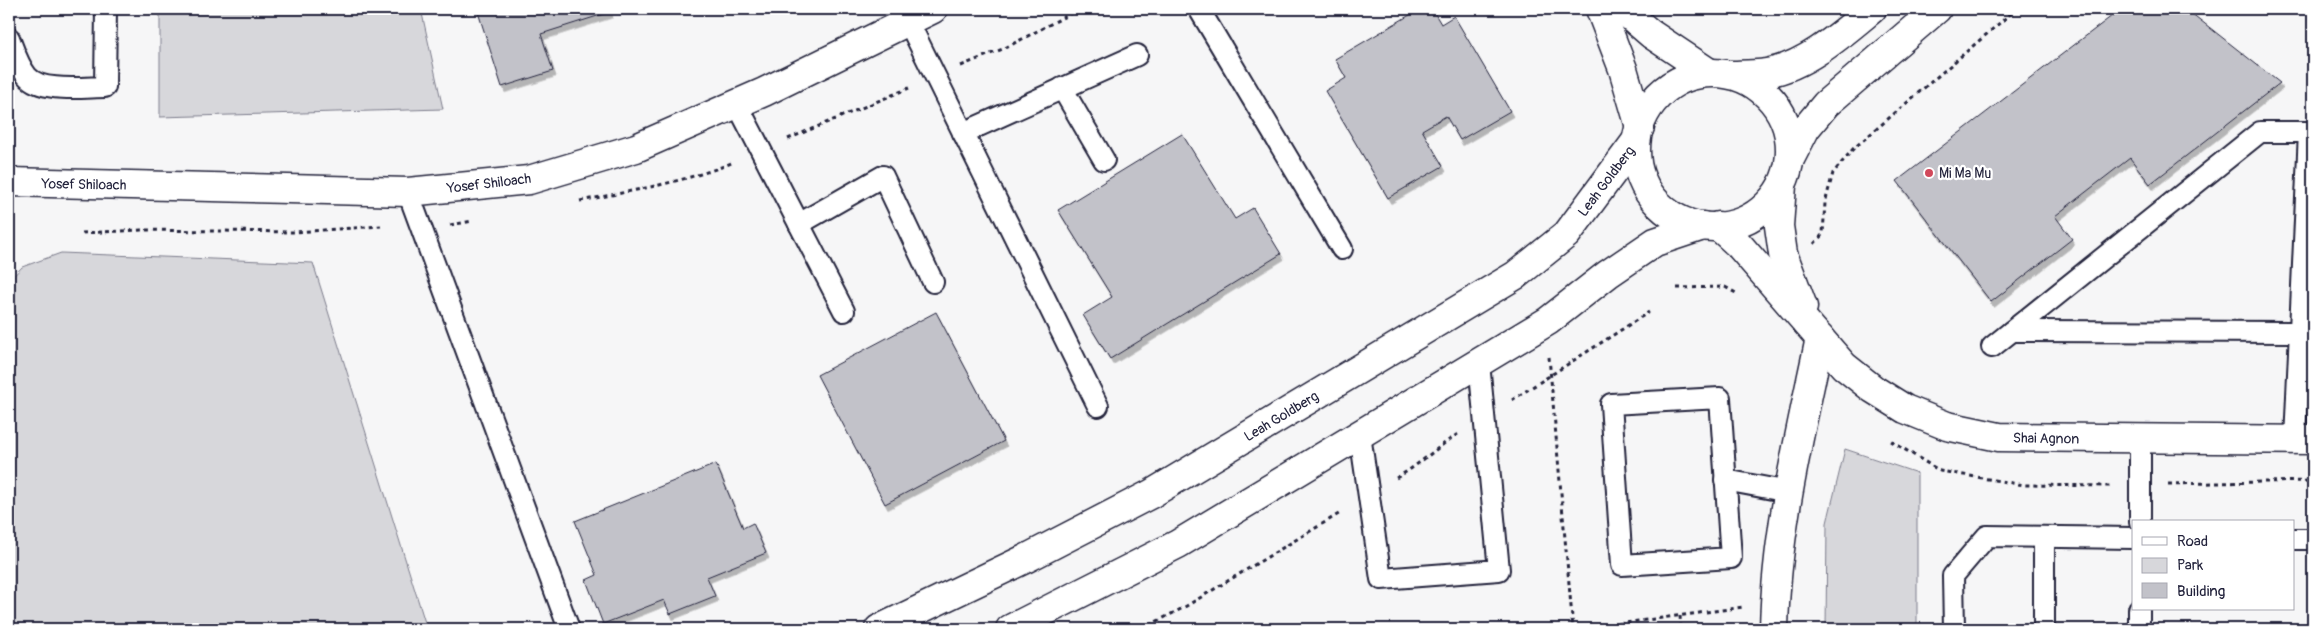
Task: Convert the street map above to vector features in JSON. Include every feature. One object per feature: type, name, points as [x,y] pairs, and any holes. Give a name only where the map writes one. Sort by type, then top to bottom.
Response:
[{"type":"street","name":"Yosef Shiloach","points":[[9,182],[408,192],[529,180],[636,148],[737,104],[933,9]]},
{"type":"street","points":[[1600,9],[1623,69],[1638,134],[1638,168],[1656,202],[1677,218],[1710,226],[1730,226],[1743,221],[1766,207],[1782,186],[1790,159],[1806,128],[1826,104],[1937,9]]},
{"type":"street","points":[[1622,9],[1651,34],[1708,72]]},
{"type":"street","points":[[1638,134],[1643,115],[1659,93],[1682,79],[1708,72],[1735,75],[1768,73],[1798,62],[1837,38],[1872,9]]},
{"type":"street","points":[[1735,75],[1759,88],[1778,108],[1788,133],[1790,159]]},
{"type":"street","name":"Leah Goldberg","points":[[879,629],[1028,558],[1151,494],[1516,275],[1567,234],[1638,134]]},
{"type":"street","name":"Shai Agnon","points":[[1782,186],[1779,226],[1782,254],[1816,335]]},
{"type":"street","points":[[1010,629],[1178,544],[1548,321],[1608,274],[1655,242],[1710,226]]},
{"type":"street","name":"Shai Agnon","points":[[1710,226],[1739,245],[1844,366],[1873,389],[1906,409],[1946,426],[1999,438],[2304,440]]},
{"type":"street","points":[[1775,616],[1789,492],[1816,335]]},
{"type":"lane","points":[[9,38],[17,62],[28,78],[47,87],[105,87],[106,9]]},
{"type":"lane","points":[[1200,9],[1342,249]]},
{"type":"lane","points":[[908,21],[1098,406]]},
{"type":"lane","points":[[962,133],[1137,55]]},
{"type":"lane","points":[[1062,88],[1104,160]]},
{"type":"lane","points":[[737,104],[844,311]]},
{"type":"lane","points":[[1992,347],[2260,132],[2309,132],[2304,440]]},
{"type":"lane","points":[[799,224],[883,176],[933,282]]},
{"type":"lane","points":[[408,192],[568,629]]},
{"type":"lane","points":[[2012,330],[2306,332]]},
{"type":"lane","points":[[1360,434],[1381,579],[1499,570],[1479,363]]},
{"type":"lane","points":[[1720,398],[1726,480],[1731,558],[1622,566],[1611,404],[1720,398]]},
{"type":"lane","points":[[2140,439],[2140,520]]},
{"type":"lane","points":[[1726,480],[1789,492]]},
{"type":"lane","points":[[1954,629],[1953,576],[1987,536],[2132,538]]},
{"type":"lane","points":[[2044,537],[2044,629]]},
{"type":"lane","points":[[2294,539],[2313,539]]},
{"type":"lane","points":[[2139,610],[2139,629]]},
{"type":"path","points":[[1813,246],[1823,234],[1825,203],[1833,173],[1853,148],[2016,9]]},
{"type":"path","points":[[1678,288],[1725,287],[1738,294],[1743,291]]},
{"type":"path","points":[[1142,629],[1183,608],[1417,466],[1435,448],[1649,312]]},
{"type":"path","points":[[1548,321],[1550,376],[1573,629]]},
{"type":"path","points":[[1680,616],[1681,629]]},
{"type":"path","points":[[1578,629],[1680,616],[1775,616]]},
{"type":"green space","points":[[160,9],[421,9],[443,109],[160,117]]},
{"type":"green space","points":[[61,253],[313,263],[427,629],[9,629],[9,281],[22,267]]},
{"type":"green space","points":[[1845,449],[1917,473],[1917,629],[1826,629],[1827,523]]},
{"type":"building","points":[[477,9],[609,9],[610,12],[541,34],[553,71],[502,87]]},
{"type":"building","points":[[1420,9],[1432,9],[1441,24],[1454,16],[1510,111],[1460,140],[1446,116],[1422,130],[1443,166],[1388,198],[1325,91],[1346,78],[1335,59]]},
{"type":"building","points":[[2121,9],[2186,9],[2280,83],[2150,184],[2130,158],[2055,216],[2072,239],[1991,302],[1897,181]]},
{"type":"building","points":[[1182,134],[1235,219],[1253,208],[1281,254],[1110,359],[1083,315],[1112,297],[1058,210]]},
{"type":"building","points":[[936,312],[1004,441],[885,504],[817,375]]},
{"type":"building","points":[[716,464],[743,528],[753,523],[766,553],[707,577],[715,596],[670,614],[664,600],[603,624],[586,580],[597,575],[575,521]]},
{"type":"building","points":[[1541,627],[1545,629],[1510,629]]},
{"type":"place","name":"Mi Ma Mu","points":[[1929,173]]}]
